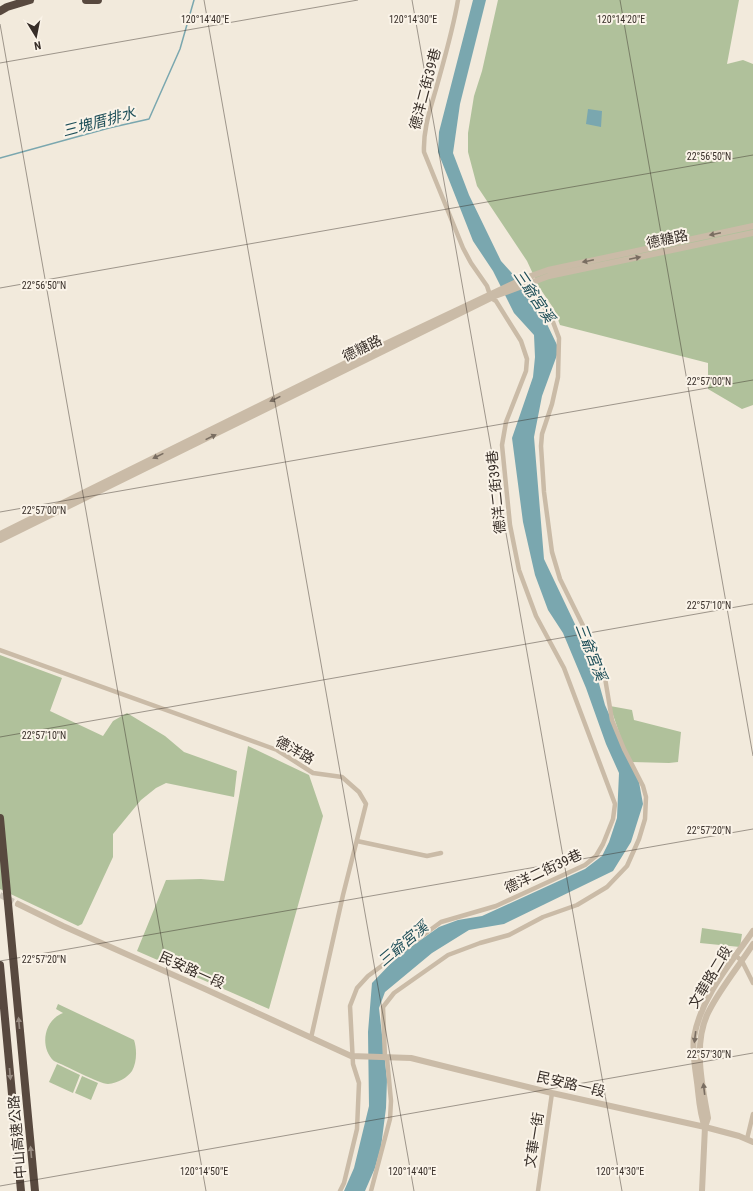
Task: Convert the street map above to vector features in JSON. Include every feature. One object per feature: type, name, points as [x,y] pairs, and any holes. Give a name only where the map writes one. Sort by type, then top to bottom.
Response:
[{"type":"highway","points":[[0,11],[13,4],[30,0]]},
{"type":"highway","points":[[86,0],[98,0]]},
{"type":"highway","name":"中山高速公路","points":[[0,818],[35,1191]]},
{"type":"highway","name":"中山高速公路","points":[[0,966],[21,1191]]},
{"type":"street","name":"德洋二街39巷","points":[[340,1191],[344,1183],[357,1129],[359,1083],[352,1048],[350,1006],[353,994],[368,976],[441,922],[496,906],[548,881],[576,870],[589,862],[596,856],[604,844],[616,807],[566,676],[556,653],[536,616],[519,570],[510,525],[502,445],[506,422],[526,371],[527,360],[524,348],[517,334],[471,263],[463,248],[424,152],[424,138],[428,119],[454,22],[458,0]]},
{"type":"street","name":"德糖路","points":[[0,534],[492,295],[548,270],[753,226]]},
{"type":"street","name":"德糖路","points":[[529,279],[753,233]]},
{"type":"street","points":[[371,1191],[390,1118],[391,1101],[385,1058],[383,1007],[394,993],[454,953],[509,936],[543,918],[577,905],[607,887],[627,866],[639,839],[645,819],[646,797],[643,786],[624,749],[612,720],[605,676],[599,658],[560,579],[552,552],[544,492],[541,440],[558,377],[559,338],[553,322],[529,279]]},
{"type":"street","name":"德糖路","points":[[0,540],[492,295]]},
{"type":"street","name":"德洋路","points":[[0,650],[277,750],[313,773],[342,777],[358,792],[366,804],[311,1038]]},
{"type":"street","points":[[357,841],[427,856],[441,852]]},
{"type":"street","name":"民安路一段","points":[[18,904],[63,926],[206,988],[311,1038],[355,1057],[411,1058],[552,1093],[705,1127],[753,1142]]},
{"type":"street","name":"文華路二段","points":[[705,1127],[701,1116],[694,1058],[694,1038],[698,1020],[704,1005],[753,931]]},
{"type":"street","name":"文華路二段","points":[[705,1127],[708,1118],[700,1058],[701,1034],[710,1009],[753,944]]},
{"type":"street","points":[[736,956],[742,961],[753,983]]},
{"type":"street","name":"文華一街","points":[[538,1191],[552,1093]]},
{"type":"street","points":[[747,1139],[753,1114]]},
{"type":"street","points":[[702,1191],[705,1127]]},
{"type":"green space","points":[[498,0],[739,0],[727,64],[743,60],[753,64],[753,405],[742,409],[708,389],[708,363],[560,325],[554,309],[539,287],[527,261],[477,186],[468,152],[468,133],[474,96],[482,71]]},
{"type":"green space","points":[[0,655],[62,678],[50,711],[103,736],[113,721],[127,713],[165,736],[184,752],[237,771],[234,797],[166,783],[156,788],[141,800],[113,834],[113,857],[82,924],[78,926],[0,889]]},
{"type":"green space","points":[[610,706],[632,710],[634,720],[681,732],[678,762],[632,762],[624,747]]},
{"type":"green space","points":[[248,746],[309,775],[323,816],[269,1009],[137,951],[166,880],[201,879],[224,881]]},
{"type":"green space","points":[[702,928],[742,934],[740,947],[700,943]]},
{"type":"green space","points":[[58,1004],[134,1040],[136,1047],[136,1060],[130,1074],[119,1081],[108,1084],[90,1078],[54,1061],[46,1049],[45,1042],[46,1034],[51,1021],[63,1013],[56,1009]]},
{"type":"green space","points":[[57,1064],[80,1075],[73,1093],[49,1082]]},
{"type":"green space","points":[[82,1076],[98,1083],[91,1100],[75,1093]]},
{"type":"water","points":[[473,0],[486,0],[460,104],[453,153],[469,195],[501,261],[527,290],[546,322],[558,347],[557,355],[542,396],[534,437],[544,559],[593,662],[605,705],[639,782],[643,804],[631,842],[613,871],[504,924],[469,930],[432,953],[385,992],[379,1008],[387,1079],[386,1108],[381,1147],[375,1168],[365,1191],[344,1191],[354,1168],[369,1106],[368,1032],[372,983],[398,956],[439,927],[458,920],[482,916],[585,869],[602,856],[609,842],[617,818],[619,773],[606,744],[586,688],[563,633],[548,610],[535,575],[523,522],[512,438],[533,377],[535,357],[534,335],[514,313],[493,271],[473,241],[438,152],[439,132]]},
{"type":"water","points":[[588,109],[602,111],[601,127],[586,124]]},
{"type":"waterway","name":"三塊厝排水","points":[[0,158],[109,128],[149,119],[180,49],[194,0]]},
{"type":"tunnel","points":[[0,895],[18,904]]},
{"type":"water label","name":"三爺宮溪","points":[[534,296]]},
{"type":"water label","name":"三爺宮溪","points":[[591,652]]},
{"type":"water label","name":"三爺宮溪","points":[[403,944]]}]
